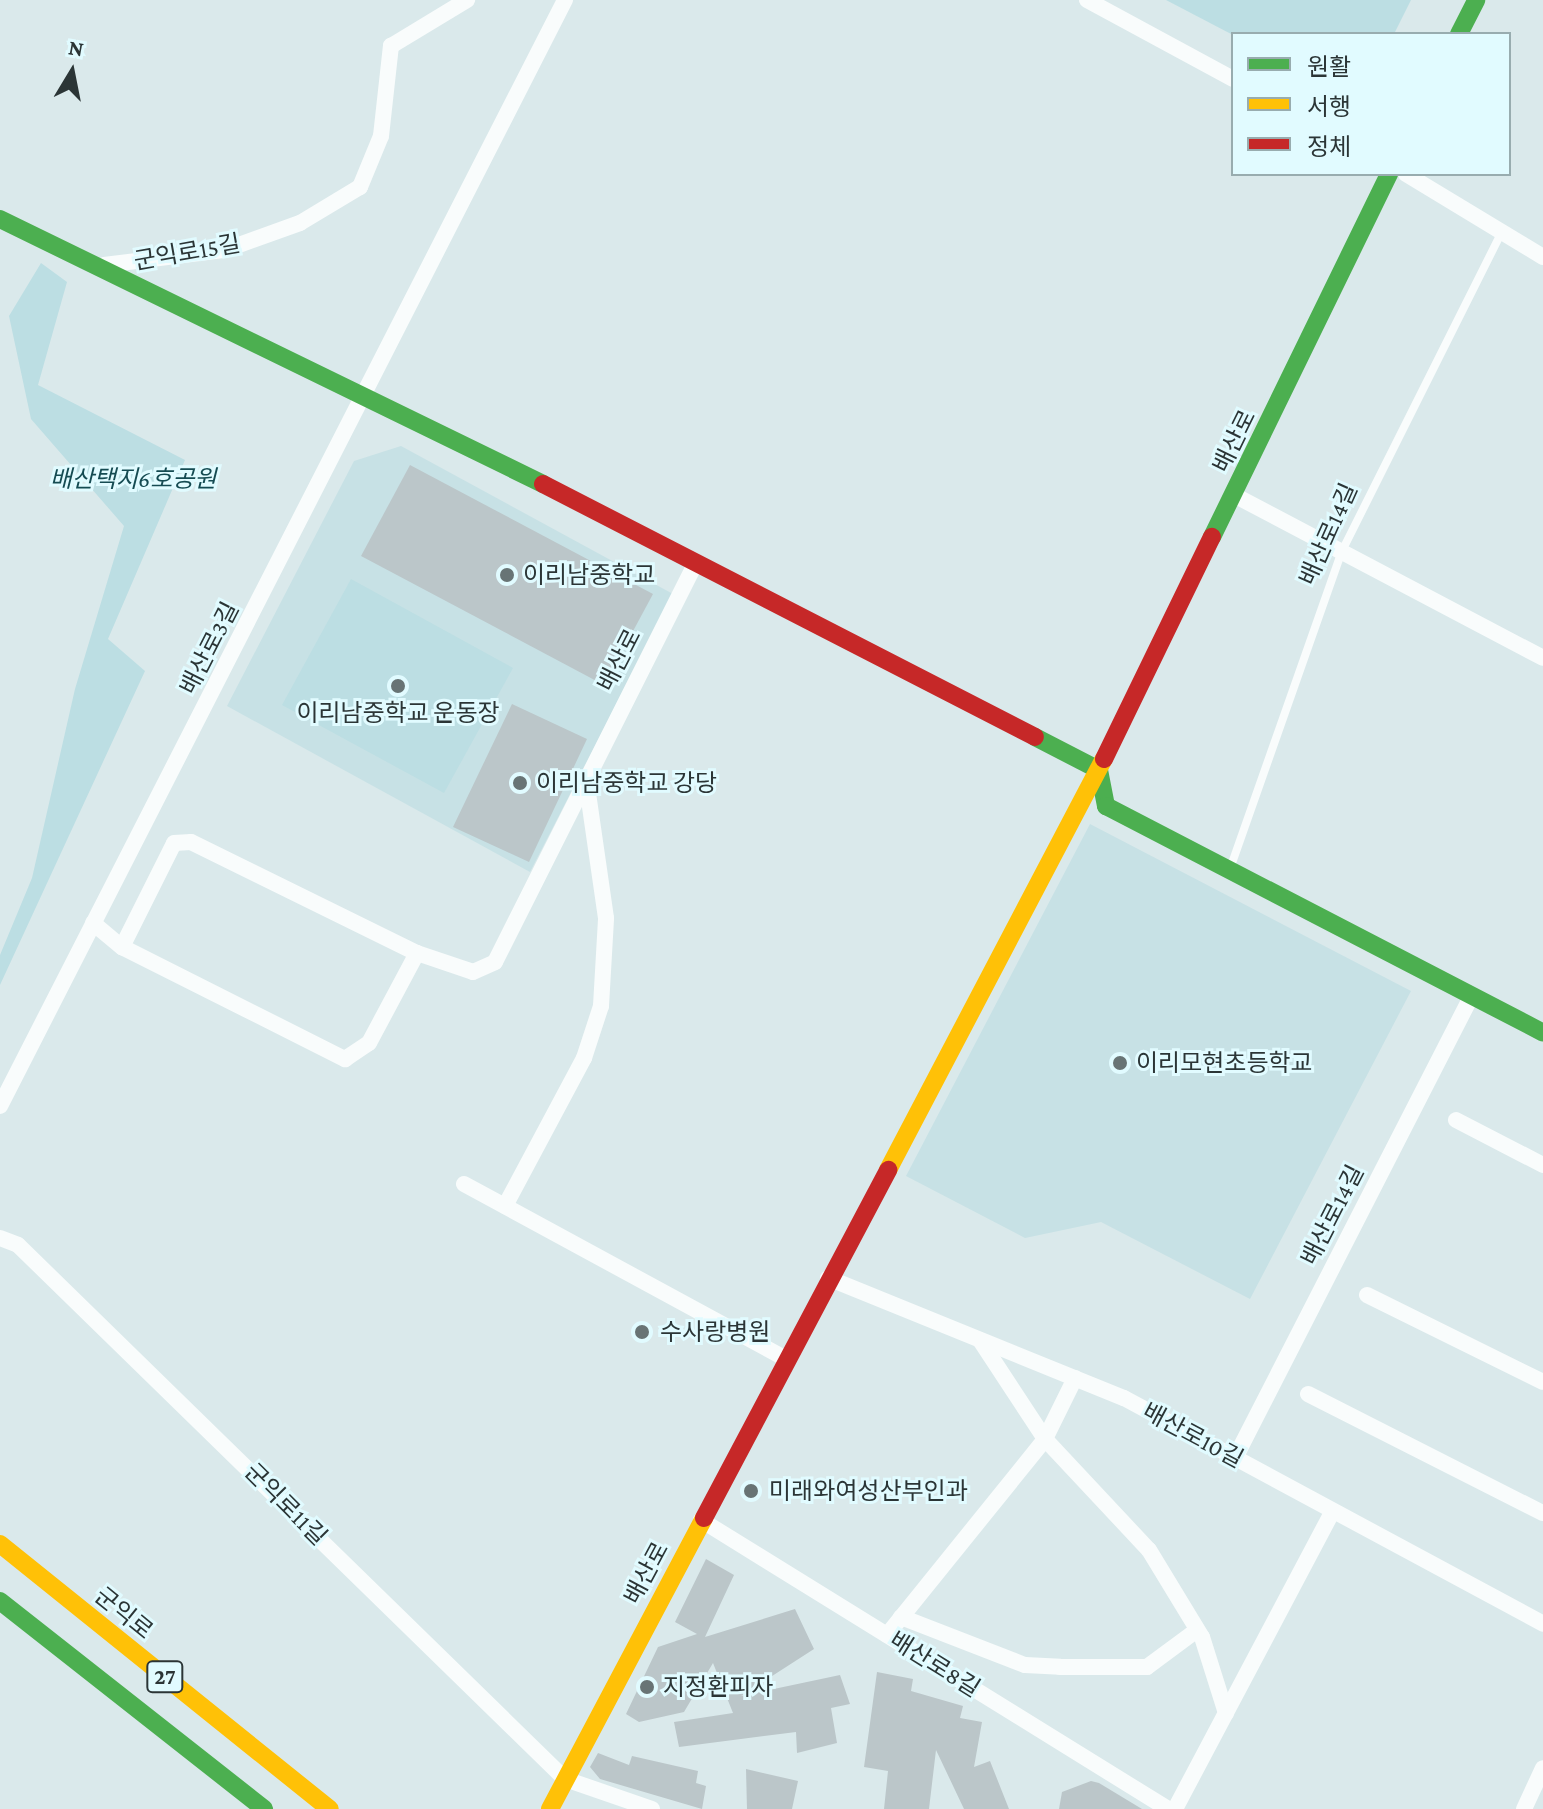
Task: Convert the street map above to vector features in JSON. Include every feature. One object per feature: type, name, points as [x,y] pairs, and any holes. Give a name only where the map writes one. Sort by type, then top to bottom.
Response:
[{"type":"street","name":"군익로15길","points":[[104,265],[225,250],[300,223],[360,187],[381,136],[391,46],[467,0]]},
{"type":"street","name":"배산로3길","points":[[0,1106],[368,394],[565,0]]},
{"type":"street","points":[[1087,0],[1231,78]]},
{"type":"street","points":[[1460,32],[1476,0]]},
{"type":"street","name":"배산로","points":[[550,1809],[785,1358],[1099,770],[1388,176]]},
{"type":"street","points":[[1409,176],[1543,257]]},
{"type":"street","points":[[0,219],[104,265],[368,394],[1099,770],[1106,806],[1231,867],[1543,1033]]},
{"type":"street","points":[[1234,495],[1543,658]]},
{"type":"street","name":"배산로","points":[[586,779],[695,564]]},
{"type":"street","points":[[122,947],[174,843],[191,842],[417,953],[473,972],[495,962],[586,779]]},
{"type":"street","points":[[505,1206],[584,1058],[601,1006],[606,918],[586,779]]},
{"type":"street","points":[[93,923],[122,947],[345,1059],[369,1043],[417,953]]},
{"type":"street","name":"배산로14길","points":[[1235,1458],[1472,995]]},
{"type":"street","points":[[1456,1120],[1543,1165]]},
{"type":"street","points":[[464,1184],[785,1358]]},
{"type":"street","name":"군익로11길","points":[[0,1238],[30,1256],[565,1779]]},
{"type":"street","name":"배산로10길","points":[[828,1278],[1075,1378],[1235,1458],[1543,1624]]},
{"type":"street","points":[[1367,1295],[1543,1382]]},
{"type":"street","points":[[980,1340],[1045,1439],[1149,1550],[1197,1630],[1226,1713]]},
{"type":"street","points":[[887,1635],[1045,1439],[1075,1378]]},
{"type":"street","points":[[1308,1394],[1543,1513]]},
{"type":"street","points":[[1175,1809],[1333,1511]]},
{"type":"street","name":"배산로8길","points":[[701,1520],[1168,1809]]},
{"type":"street","name":"군익로","points":[[0,1544],[330,1809]]},
{"type":"street","name":"27","points":[[0,1601],[264,1809]]},
{"type":"street","points":[[901,1617],[1025,1665],[1048,1667],[1147,1667],[1197,1630]]},
{"type":"street","points":[[1524,1809],[1543,1768]]},
{"type":"street","points":[[565,1779],[652,1809]]},
{"type":"lane","name":"배산로14길","points":[[1231,867],[1341,553],[1501,234]]},
{"type":"shaded area","points":[[401,446],[673,594],[530,872],[227,706],[354,461]]},
{"type":"shaded area","points":[[1090,824],[1411,991],[1250,1299],[1101,1222],[1025,1238],[906,1176]]},
{"type":"green space","points":[[1166,0],[1411,0],[1395,32],[1231,34]]},
{"type":"green space","name":"배산택지6호공원","points":[[41,263],[67,282],[38,385],[185,460],[108,639],[145,671],[0,985],[0,955],[32,878],[75,689],[124,526],[31,419],[9,316]]},
{"type":"green space","name":"이리남중학교 운동장","points":[[351,579],[513,668],[444,793],[282,705]]},
{"type":"building","name":"이리남중학교","points":[[410,465],[653,594],[604,685],[361,556]]},
{"type":"building","name":"이리남중학교 강당","points":[[512,704],[587,739],[529,862],[453,827]]},
{"type":"building","points":[[706,1559],[734,1575],[705,1637],[795,1609],[814,1649],[741,1696],[840,1675],[850,1704],[831,1708],[837,1743],[797,1753],[796,1732],[679,1747],[674,1722],[733,1713],[713,1663],[684,1712],[639,1722],[626,1714],[658,1647],[697,1634],[675,1622]]},
{"type":"building","points":[[877,1672],[913,1679],[911,1691],[963,1706],[960,1718],[982,1722],[974,1767],[990,1761],[1009,1809],[964,1809],[936,1750],[929,1809],[884,1809],[888,1771],[864,1767]]},
{"type":"building","points":[[598,1753],[629,1765],[632,1756],[698,1771],[696,1783],[706,1786],[702,1809],[600,1779],[590,1767]]},
{"type":"building","points":[[746,1769],[798,1781],[792,1809],[747,1809]]},
{"type":"building","points":[[1091,1781],[1142,1809],[1059,1809],[1062,1792]]},
{"type":"traffic: fast","points":[[1460,32],[1476,0]]},
{"type":"traffic: fast","points":[[1212,537],[1388,176]]},
{"type":"traffic: fast","points":[[0,219],[543,484]]},
{"type":"traffic: fast","points":[[1035,737],[1099,770],[1106,806],[1543,1033]]},
{"type":"traffic: fast","points":[[0,1601],[264,1809]]},
{"type":"traffic: slow","points":[[888,1170],[1104,759]]},
{"type":"traffic: slow","points":[[550,1809],[704,1518]]},
{"type":"traffic: slow","points":[[0,1544],[330,1809]]},
{"type":"traffic: jam","points":[[543,484],[1035,737]]},
{"type":"traffic: jam","points":[[1104,759],[1212,537]]},
{"type":"traffic: jam","points":[[704,1518],[888,1170]]},
{"type":"place","name":"이리남중학교","points":[[507,575]]},
{"type":"place","name":"이리남중학교 운동장","points":[[398,686]]},
{"type":"place","name":"이리남중학교 강당","points":[[520,783]]},
{"type":"place","name":"이리모현초등학교","points":[[1120,1063]]},
{"type":"place","name":"수사랑병원","points":[[642,1332]]},
{"type":"place","name":"미래와여성산부인과","points":[[751,1491]]},
{"type":"place","name":"지정환피자","points":[[647,1687]]}]
